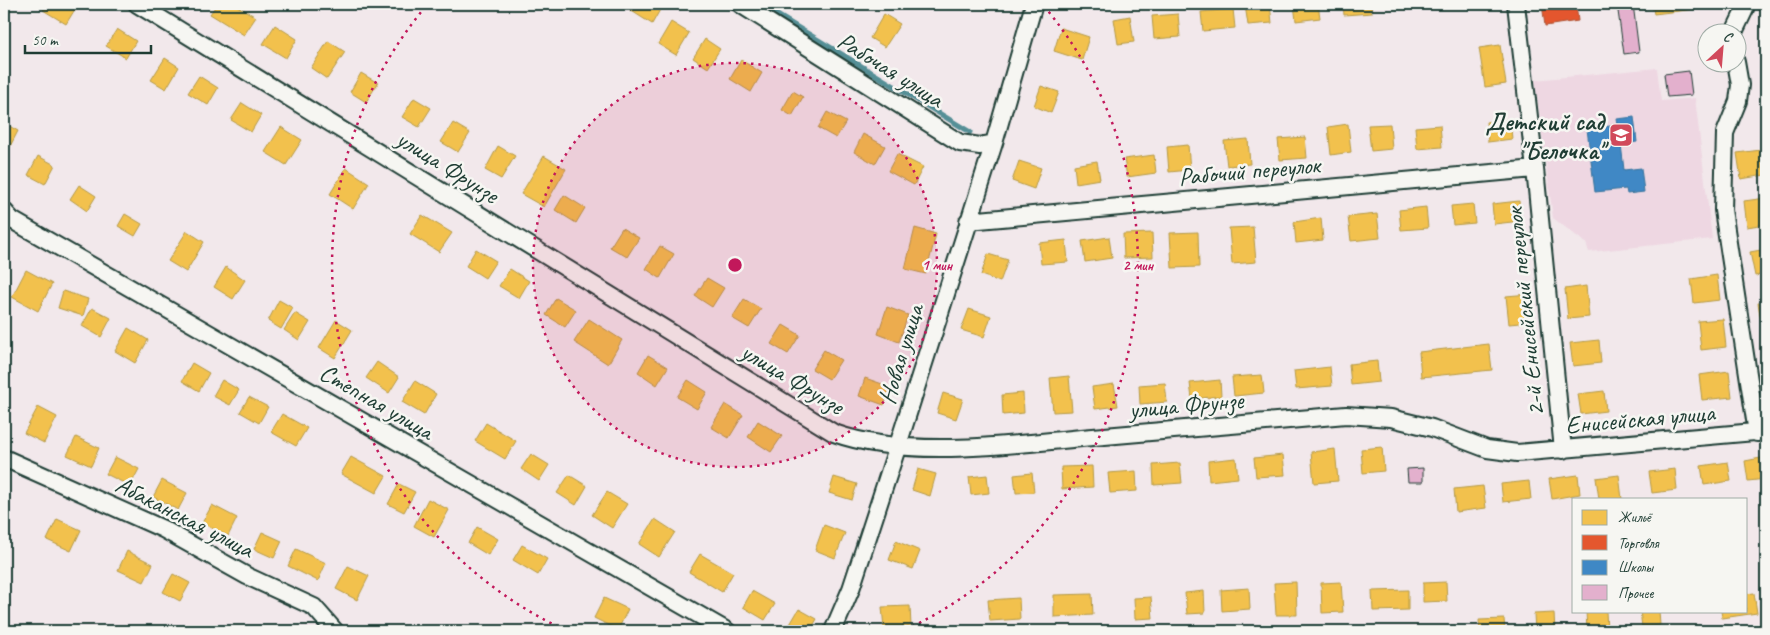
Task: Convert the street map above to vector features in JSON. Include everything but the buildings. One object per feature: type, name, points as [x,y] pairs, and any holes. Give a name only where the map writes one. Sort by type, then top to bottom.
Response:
[{"type":"street","name":"улица Фрунзе","points":[[137,4],[834,432],[856,441],[971,448],[1346,415],[1391,418],[1432,428],[1487,449],[1517,454]]},
{"type":"street","name":"Рабочая улица","points":[[740,4],[960,143],[980,146],[994,143]]},
{"type":"street","name":"Новая улица","points":[[833,631],[851,589],[898,445],[994,143],[1034,4]]},
{"type":"street","name":"2-й Енисейский переулок","points":[[1516,4],[1535,169],[1563,450]]},
{"type":"street","points":[[1739,22],[1745,9],[1745,4]]},
{"type":"street","points":[[1738,72],[1740,86],[1738,101],[1725,133],[1723,210],[1762,432]]},
{"type":"street","name":"Рабочий переулок","points":[[968,221],[1535,169]]},
{"type":"street","name":"Степная улица","points":[[4,211],[12,220],[727,631]]},
{"type":"street","name":"Енисейская улица","points":[[1517,454],[1762,432]]},
{"type":"street","name":"Абаканская улица","points":[[4,458],[162,529],[247,576],[314,606],[335,631]]},
{"type":"shaded area","name":"Детский сад \"Белочка\"","points":[[1657,68],[1661,101],[1695,98],[1712,239],[1589,252],[1586,243],[1553,218],[1535,80]]},
{"type":"waterway","points":[[759,4],[970,132]]},
{"type":"place","name":"Детский сад \"Белочка\"","points":[[1621,135]]}]
